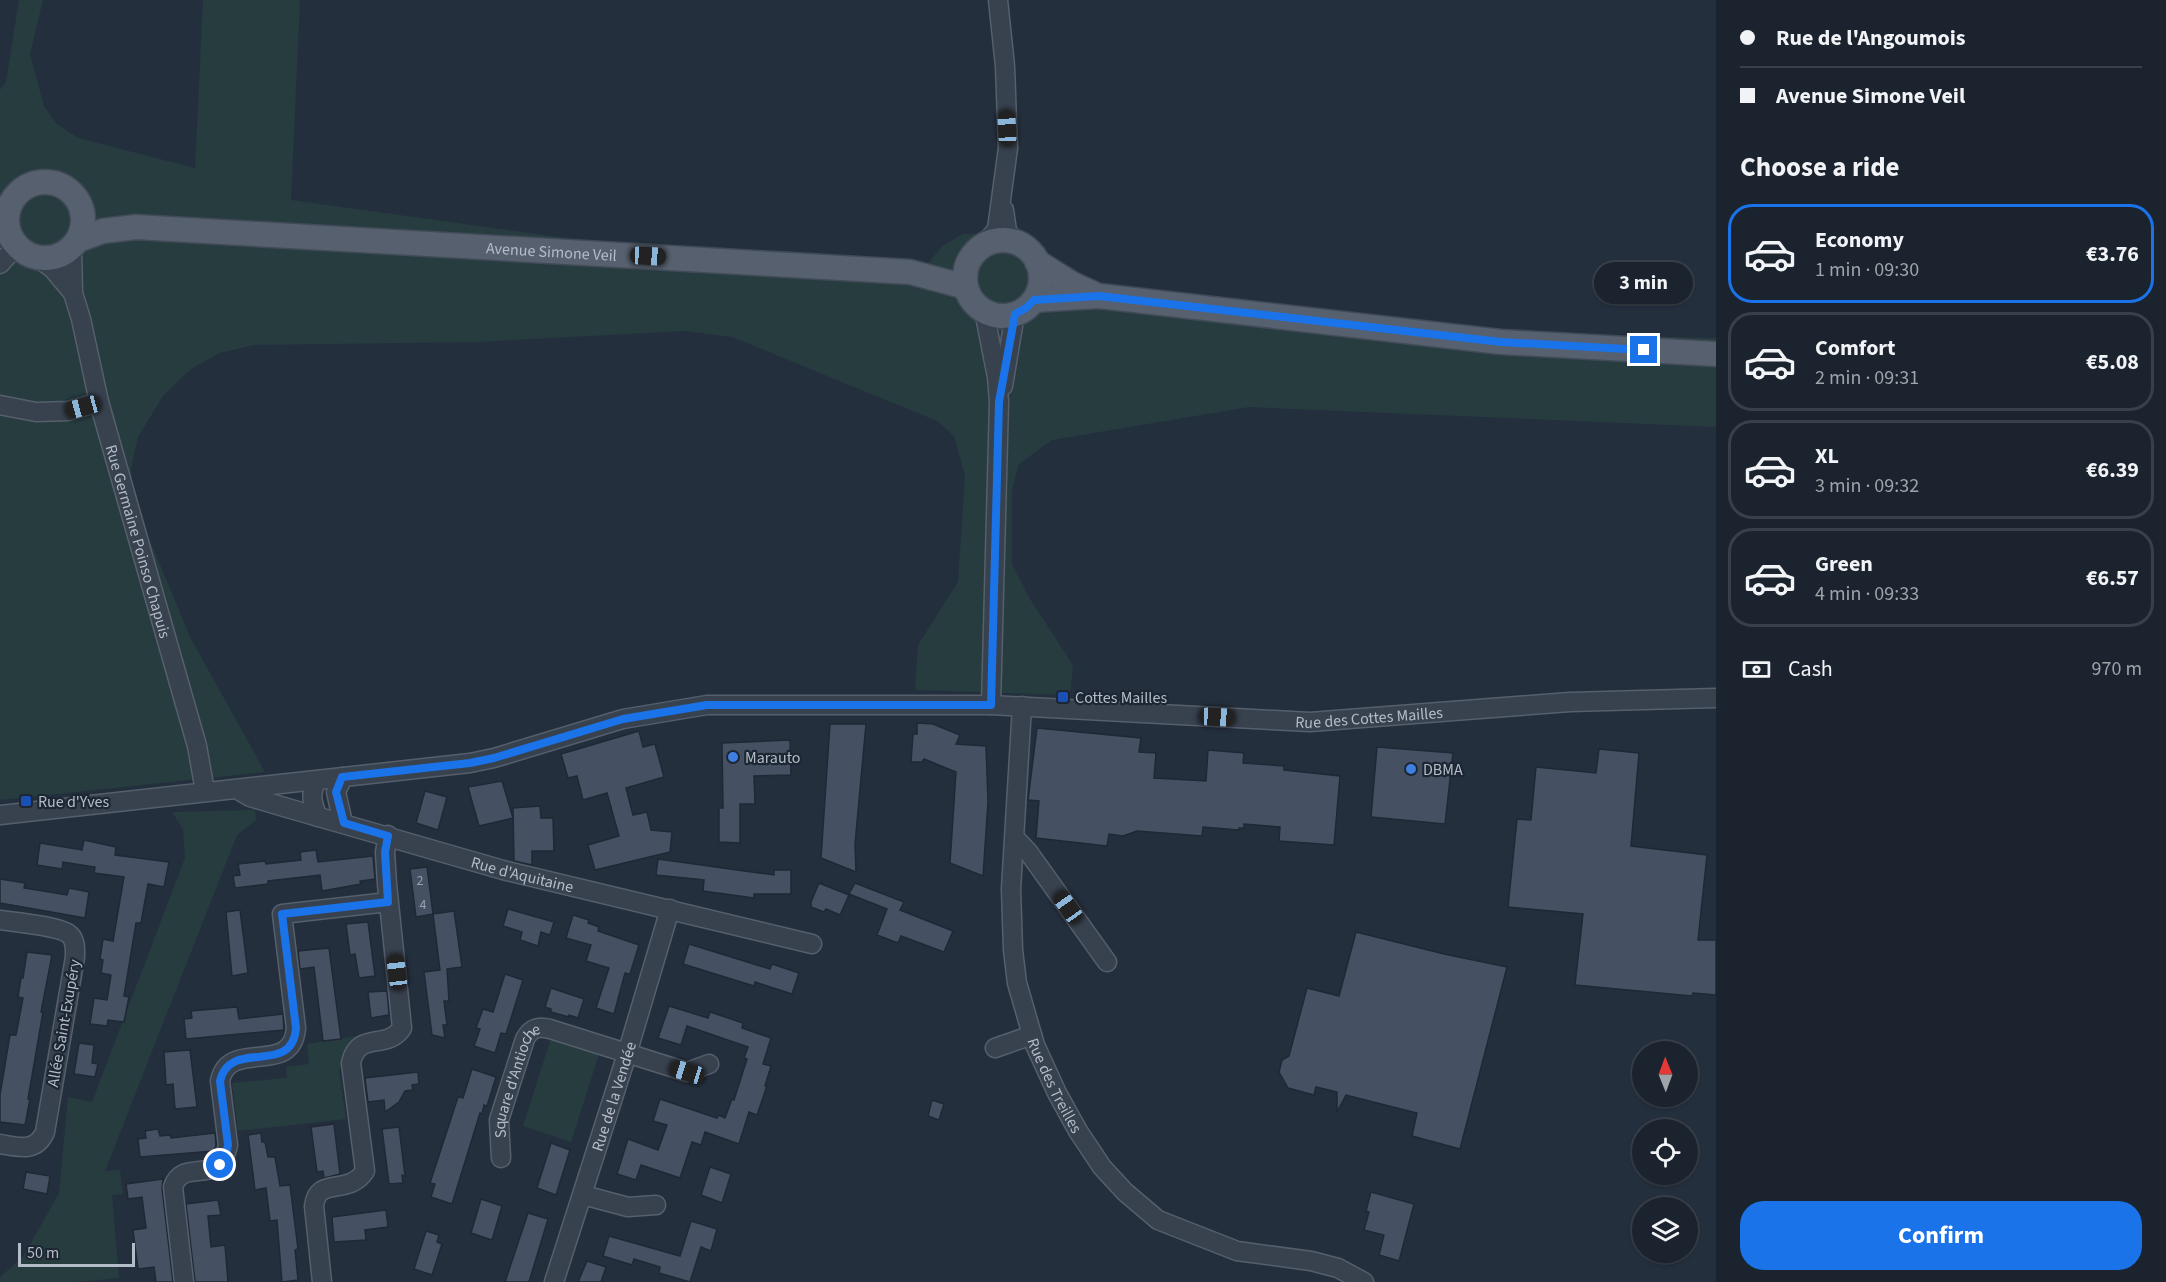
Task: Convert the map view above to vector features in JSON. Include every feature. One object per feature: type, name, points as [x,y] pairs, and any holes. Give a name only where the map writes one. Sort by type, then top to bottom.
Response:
[{"type":"main road","points":[[75,244],[83,225],[83,214],[80,204],[69,190],[53,182],[35,183],[10,192],[7,220],[15,238],[55,257],[75,244],[103,231],[136,227]]},
{"type":"main road","points":[[80,204],[111,219],[136,227]]},
{"type":"main road","name":"Avenue Simone Veil","points":[[136,227],[910,272],[966,287]]},
{"type":"main road","points":[[910,272],[949,266],[1001,240],[1015,242],[1032,253],[1041,278],[1040,287],[1024,307]]},
{"type":"main road","points":[[977,251],[964,277],[966,287],[970,298],[984,311],[994,315],[1024,307],[1099,296],[1501,342],[1716,354]]},
{"type":"main road","points":[[1037,262],[1072,284],[1099,296]]},
{"type":"street","points":[[977,251],[998,229],[1008,148],[1005,66],[998,0]]},
{"type":"street","points":[[1002,199],[1007,231],[1015,242]]},
{"type":"street","points":[[0,264],[15,238]]},
{"type":"street","name":"Rue Germaine Poinso Chapuis","points":[[15,238],[52,268],[73,293]]},
{"type":"street","name":"Rue Germaine Poinso Chapuis","points":[[75,244],[73,293],[99,402],[197,746],[205,791]]},
{"type":"street","points":[[999,402],[1024,307]]},
{"type":"street","points":[[984,311],[997,377],[999,402],[991,705]]},
{"type":"street","points":[[0,405],[36,412],[68,411],[99,402]]},
{"type":"street","name":"Rue des Cottes Mailles","points":[[1022,706],[1310,723],[1570,702],[1716,698]]},
{"type":"street","points":[[0,815],[470,763],[494,758],[623,719],[707,705],[1022,706]]},
{"type":"street","name":"Rue des Treilles","points":[[1022,706],[1011,890],[1013,950],[1017,983],[1032,1035],[1057,1093],[1078,1131],[1102,1167],[1125,1192],[1158,1220],[1237,1251],[1311,1261],[1338,1268],[1364,1282]]},
{"type":"street","points":[[342,777],[336,792],[344,823]]},
{"type":"street","points":[[316,781],[311,795],[318,817]]},
{"type":"street","name":"Rue d'Aquitaine","points":[[236,789],[250,796],[318,817],[503,870],[812,944]]},
{"type":"street","points":[[322,1282],[315,1199],[327,1188],[352,1184],[360,1179],[364,1171],[351,1063],[353,1053],[358,1046],[398,1035],[402,1028],[403,1018],[388,902],[385,852],[388,836]]},
{"type":"street","points":[[1015,838],[1029,853],[1107,962]]},
{"type":"street","points":[[184,1282],[175,1181],[182,1174],[212,1170],[220,1165],[226,1155],[228,1145],[220,1081],[222,1072],[229,1063],[240,1059],[286,1051],[296,1037],[276,911],[388,902]]},
{"type":"street","name":"Rue de la Vendée","points":[[554,1282],[627,1054],[670,909]]},
{"type":"street","name":"Allée Saint-Exupéry","points":[[0,920],[60,929],[70,935],[76,946],[45,1132],[38,1144],[32,1147],[0,1144]]},
{"type":"street","name":"Square d'Antioche","points":[[501,1158],[498,1120],[525,1039],[530,1031],[540,1027],[550,1029],[627,1054]]},
{"type":"street","points":[[995,1048],[1032,1035]]},
{"type":"street","points":[[627,1054],[687,1072],[709,1064]]},
{"type":"street","points":[[583,1195],[628,1206],[656,1205]]},
{"type":"green space","points":[[19,0],[43,0],[30,54],[44,106],[57,124],[78,138],[195,168],[203,0],[300,0],[291,200],[915,286],[925,267],[942,246],[963,234],[987,234],[1032,253],[1106,307],[1579,335],[1716,338],[1716,427],[1249,407],[1052,440],[1019,464],[1012,490],[1012,564],[1030,599],[1073,665],[1070,695],[915,690],[918,645],[958,582],[965,476],[954,436],[937,421],[732,337],[685,331],[476,342],[254,345],[220,353],[191,369],[163,396],[138,437],[131,469],[134,502],[190,637],[265,772],[0,800],[0,90],[6,82]]},
{"type":"green space","points":[[255,810],[256,820],[237,835],[105,1171],[120,1170],[123,1194],[112,1195],[119,1278],[77,1282],[0,1282],[0,1277],[23,1257],[59,1193],[68,1097],[92,1102],[185,858],[183,829],[172,812]]},
{"type":"green space","points":[[357,1036],[346,1048],[343,1067],[339,1069],[346,1119],[238,1131],[232,1083],[287,1078],[286,1067],[309,1064],[307,1044]]},
{"type":"green space","points":[[551,1038],[599,1054],[571,1142],[523,1126]]},
{"type":"building","points":[[917,723],[933,724],[960,735],[956,744],[986,746],[988,802],[983,876],[950,863],[956,772],[924,759],[922,762],[911,762],[913,734],[917,734]]},
{"type":"building","points":[[830,724],[866,724],[855,844],[856,872],[821,858]]},
{"type":"building","points":[[1037,728],[1141,738],[1139,752],[1156,753],[1154,778],[1206,781],[1208,750],[1244,753],[1243,763],[1284,766],[1284,770],[1340,776],[1334,845],[1279,841],[1280,827],[1244,824],[1244,828],[1239,828],[1239,830],[1203,827],[1202,836],[1137,831],[1123,836],[1109,834],[1107,846],[1036,838],[1039,801],[1028,800]]},
{"type":"building","points":[[639,731],[643,747],[655,744],[664,777],[626,788],[633,815],[647,812],[651,830],[672,832],[670,852],[595,870],[588,845],[619,836],[607,793],[583,800],[577,776],[568,778],[561,754]]},
{"type":"building","points":[[790,740],[791,775],[754,776],[755,804],[740,804],[740,843],[719,842],[719,808],[723,808],[722,743]]},
{"type":"building","points":[[1377,747],[1453,753],[1445,824],[1371,817]]},
{"type":"building","points":[[1599,749],[1639,753],[1631,846],[1707,855],[1698,940],[1716,940],[1716,995],[1693,993],[1692,996],[1575,985],[1583,914],[1508,907],[1517,819],[1531,820],[1536,767],[1596,773]]},
{"type":"building","points":[[502,781],[513,818],[479,826],[468,787]]},
{"type":"building","points":[[425,791],[447,797],[438,830],[416,823]]},
{"type":"building","points":[[540,806],[541,818],[553,818],[554,851],[532,851],[532,865],[514,861],[513,808]]},
{"type":"building","points":[[84,840],[116,847],[115,855],[169,862],[164,887],[148,884],[141,923],[136,923],[124,996],[129,997],[124,1022],[108,1020],[107,1026],[90,1024],[94,998],[107,1000],[111,975],[101,973],[103,960],[100,959],[103,939],[113,941],[124,877],[94,873],[95,867],[63,862],[62,869],[37,865],[40,843],[82,850]]},
{"type":"building","points":[[316,850],[318,862],[373,856],[375,879],[322,891],[320,875],[268,881],[268,884],[235,888],[233,876],[240,875],[238,864],[301,860],[300,852]]},
{"type":"building","points":[[658,859],[774,875],[774,870],[791,870],[791,894],[754,894],[754,898],[703,891],[704,880],[656,875]]},
{"type":"building","points":[[427,867],[433,914],[416,917],[410,869]]},
{"type":"building","points":[[0,879],[25,883],[24,888],[67,895],[69,888],[89,892],[85,918],[0,903]]},
{"type":"building","points":[[819,883],[849,895],[840,915],[826,909],[824,912],[811,907]]},
{"type":"building","points":[[855,883],[904,902],[900,910],[953,931],[944,952],[901,936],[898,943],[877,935],[887,909],[849,894]]},
{"type":"building","points":[[508,909],[554,922],[550,935],[541,932],[538,946],[520,940],[522,932],[503,926]]},
{"type":"building","points":[[240,910],[248,973],[232,976],[226,912]]},
{"type":"building","points":[[454,911],[462,967],[447,969],[449,1001],[444,1001],[447,1025],[443,1025],[445,1038],[432,1035],[424,972],[440,970],[433,914]]},
{"type":"building","points":[[573,915],[589,920],[588,923],[599,927],[598,931],[639,945],[630,974],[625,973],[614,1014],[596,1008],[609,968],[586,961],[591,945],[566,938]]},
{"type":"building","points":[[368,922],[375,976],[359,978],[355,954],[350,955],[346,924]]},
{"type":"building","points":[[1356,932],[1507,967],[1460,1149],[1412,1136],[1417,1113],[1346,1095],[1337,1112],[1337,1092],[1316,1087],[1314,1095],[1288,1088],[1279,1072],[1282,1060],[1289,1056],[1307,988],[1339,996]]},
{"type":"building","points":[[689,944],[770,969],[772,964],[799,973],[792,994],[755,982],[754,986],[683,964]]},
{"type":"building","points":[[329,948],[341,1039],[323,1041],[314,967],[300,969],[298,951]]},
{"type":"building","points":[[27,952],[52,955],[41,1012],[43,1012],[25,1125],[0,1122],[0,1095],[10,1035],[16,1035],[23,998],[18,997]]},
{"type":"building","points":[[505,974],[523,980],[506,1034],[501,1033],[495,1053],[474,1046],[480,1029],[476,1028],[483,1009],[493,1012]]},
{"type":"building","points":[[551,988],[584,999],[578,1018],[551,1012],[551,1009],[545,1007]]},
{"type":"building","points":[[387,991],[389,1015],[371,1018],[368,992]]},
{"type":"building","points":[[669,1006],[708,1018],[710,1012],[743,1023],[742,1028],[771,1038],[763,1064],[771,1066],[757,1115],[749,1112],[739,1144],[705,1132],[701,1145],[692,1142],[680,1178],[641,1165],[636,1180],[617,1174],[628,1139],[658,1150],[667,1125],[653,1121],[660,1099],[717,1118],[719,1115],[725,1118],[732,1099],[734,1100],[747,1059],[744,1058],[748,1047],[687,1026],[681,1045],[658,1038]]},
{"type":"building","points":[[237,1007],[239,1019],[283,1014],[284,1030],[186,1039],[184,1019],[192,1018],[191,1011]]},
{"type":"building","points":[[79,1043],[94,1045],[92,1063],[98,1064],[95,1077],[74,1074]]},
{"type":"building","points":[[190,1050],[197,1107],[175,1109],[173,1084],[166,1085],[164,1052]]},
{"type":"building","points":[[472,1069],[496,1077],[487,1106],[484,1105],[482,1114],[480,1113],[452,1204],[431,1197],[435,1184],[430,1183],[458,1097],[463,1098]]},
{"type":"building","points":[[418,1072],[419,1084],[412,1085],[413,1090],[405,1091],[399,1102],[385,1112],[384,1100],[368,1102],[365,1078]]},
{"type":"building","points":[[932,1100],[944,1104],[939,1120],[928,1116]]},
{"type":"building","points":[[334,1124],[340,1174],[324,1178],[323,1171],[317,1172],[311,1127]]},
{"type":"building","points":[[399,1127],[405,1176],[402,1175],[403,1183],[389,1184],[382,1129]]},
{"type":"building","points":[[158,1129],[160,1136],[170,1135],[171,1138],[215,1133],[214,1151],[140,1157],[138,1139],[146,1138],[145,1131]]},
{"type":"building","points":[[261,1133],[268,1157],[275,1157],[280,1186],[290,1185],[298,1249],[295,1250],[298,1280],[282,1282],[277,1220],[270,1221],[266,1188],[255,1190],[248,1135]]},
{"type":"building","points":[[551,1143],[570,1150],[556,1195],[537,1188]]},
{"type":"building","points":[[710,1167],[731,1174],[722,1203],[701,1195]]},
{"type":"building","points":[[26,1172],[50,1176],[47,1194],[23,1189]]},
{"type":"building","points":[[163,1179],[162,1188],[173,1282],[156,1282],[154,1267],[138,1269],[133,1230],[146,1228],[142,1197],[128,1199],[126,1184]]},
{"type":"building","points":[[1371,1192],[1414,1204],[1399,1261],[1379,1255],[1384,1235],[1364,1230]]},
{"type":"building","points":[[481,1199],[502,1206],[492,1240],[471,1233]]},
{"type":"building","points":[[218,1200],[221,1215],[208,1216],[211,1247],[225,1245],[228,1282],[195,1282],[186,1204]]},
{"type":"building","points":[[386,1210],[388,1227],[365,1230],[366,1240],[334,1242],[332,1217]]},
{"type":"building","points":[[528,1213],[548,1219],[529,1282],[505,1282]]},
{"type":"building","points":[[691,1221],[717,1229],[711,1251],[701,1247],[690,1282],[659,1273],[660,1267],[634,1259],[632,1265],[603,1256],[609,1236],[680,1256]]},
{"type":"building","points":[[426,1231],[439,1235],[437,1242],[442,1244],[432,1275],[414,1269]]},
{"type":"building","points":[[587,1261],[606,1267],[601,1282],[578,1282]]},
{"type":"place","name":"Cottes Mailles","points":[[1063,697]]},
{"type":"place","name":"Marauto","points":[[733,757]]},
{"type":"place","name":"DBMA","points":[[1411,769]]},
{"type":"place","name":"Rue d'Yves","points":[[26,801]]},
{"type":"route","points":[[220,1165],[226,1155],[228,1145],[220,1081],[222,1072],[229,1063],[240,1059],[286,1051],[296,1037],[282,914],[388,902],[385,852],[388,836],[344,823],[336,792],[342,777],[470,763],[494,758],[623,719],[707,705],[991,705],[999,402],[1015,314],[1034,300],[1099,296],[1501,342],[1644,350]]}]
